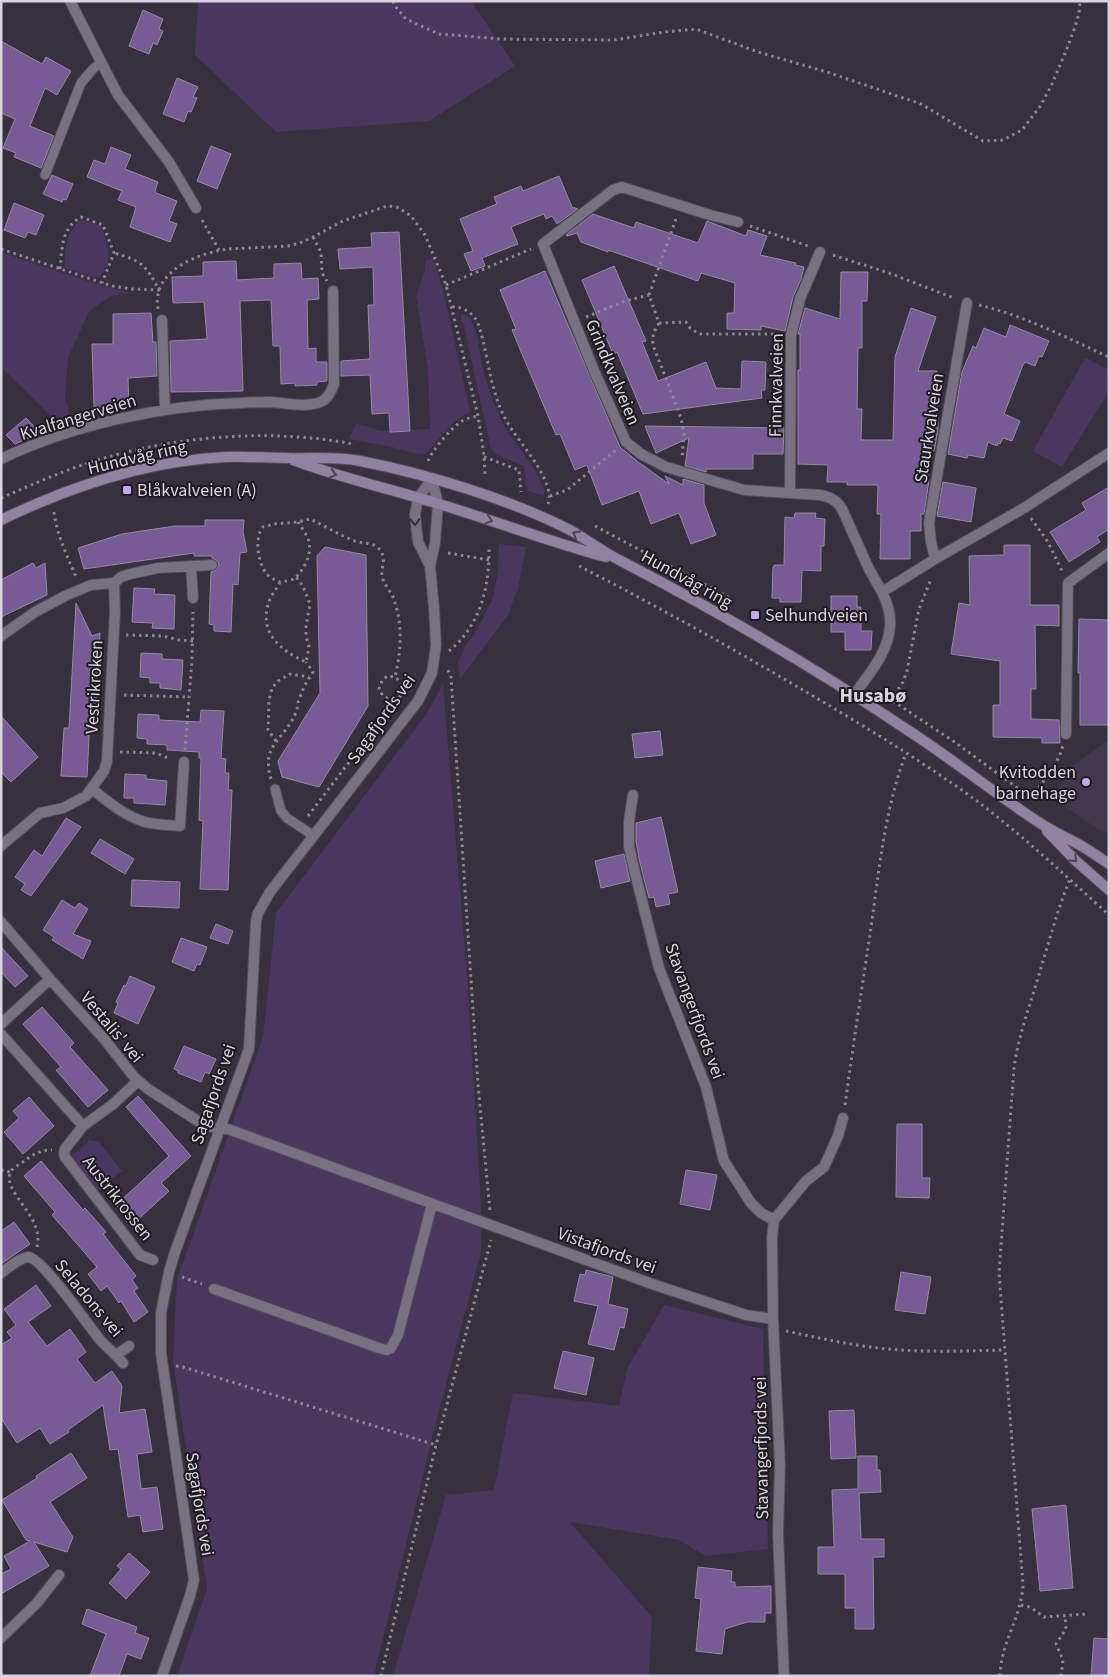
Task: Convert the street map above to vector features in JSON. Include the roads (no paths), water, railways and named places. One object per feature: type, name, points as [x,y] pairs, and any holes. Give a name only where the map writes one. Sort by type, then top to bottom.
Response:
[{"type":"main road","name":"Hundvåg ring","points":[[1,520],[65,492],[132,471],[223,457],[327,457],[359,460],[432,479],[499,500],[553,522],[572,531],[617,560],[704,606],[854,695],[946,756],[1042,825],[1082,846],[1109,864]]},
{"type":"main road","name":"Hundvåg ring","points":[[287,458],[325,472],[438,504],[566,546],[617,560]]},
{"type":"main road","name":"Hundvåg ring","points":[[1042,825],[1076,861],[1109,890]]},
{"type":"street","points":[[70,1],[125,105],[169,162],[196,208]]},
{"type":"street","name":"Grindkvalveien","points":[[738,222],[622,187],[618,188],[543,244],[626,442],[641,454],[666,467],[744,490],[830,497],[838,502],[849,523],[857,545],[882,592]]},
{"type":"street","name":"Finnkvalveien","points":[[790,494],[791,335],[800,299],[820,252]]},
{"type":"street","name":"Kvalfangerveien","points":[[1,460],[21,450],[114,420],[165,410],[226,403],[270,402],[311,404],[324,400],[329,396],[334,380],[334,291]]},
{"type":"street","name":"Staurkvalveien","points":[[935,559],[929,523],[967,303]]},
{"type":"street","points":[[162,320],[165,410]]},
{"type":"street","points":[[854,695],[875,667],[885,647],[890,626],[888,605],[882,592],[1024,508],[1109,453]]},
{"type":"street","points":[[418,498],[432,479]]},
{"type":"street","name":"Sagafjords vei","points":[[162,1676],[194,1580],[176,1465],[162,1353],[161,1312],[169,1272],[249,1050],[258,912],[270,892],[418,701],[428,682],[434,664],[436,645],[430,566],[435,543],[438,504],[432,479]]},
{"type":"street","name":"Sagafjords vei","points":[[418,498],[415,514],[416,532],[418,542],[430,566]]},
{"type":"street","points":[[1066,734],[1068,583],[1109,554]]},
{"type":"street","points":[[1,636],[35,612],[91,585],[114,583],[121,577],[143,570],[168,566],[212,565]]},
{"type":"street","points":[[192,566],[193,598]]},
{"type":"street","name":"Vestrikroken","points":[[1,846],[40,813],[64,808],[86,796],[104,771],[107,752],[116,611],[114,583]]},
{"type":"street","points":[[92,789],[117,808],[137,819],[158,824],[180,826],[184,762]]},
{"type":"street","name":"Stavangerfjords vei","points":[[633,795],[629,821],[630,846],[659,968],[706,1087],[724,1161],[751,1203],[774,1220],[772,1237],[773,1324],[780,1465],[778,1533],[784,1676]]},
{"type":"street","name":"Vestalis' vei","points":[[1,922],[110,1046],[138,1081],[204,1125],[219,1129]]},
{"type":"street","points":[[1,1024],[50,979]]},
{"type":"street","points":[[1,1034],[83,1126]]},
{"type":"street","name":"Austrikrossen","points":[[138,1081],[112,1105],[83,1126],[64,1152],[65,1157],[79,1176],[140,1254],[153,1260]]},
{"type":"street","points":[[774,1220],[806,1181],[824,1167],[844,1118]]},
{"type":"street","name":"Vistafjords vei","points":[[219,1129],[228,1129],[652,1284],[773,1324]]},
{"type":"street","points":[[214,1289],[387,1350],[391,1348],[398,1335],[432,1204]]},
{"type":"street","name":"Seladons vei","points":[[1,1273],[28,1257],[34,1260],[49,1273],[85,1321],[120,1359],[129,1346]]},
{"type":"street","points":[[1,1638],[37,1603],[59,1575]]},
{"type":"lane","points":[[45,175],[81,83],[101,62]]},
{"type":"lane","points":[[276,789],[281,811],[287,818],[314,836]]},
{"type":"place","name":"Blåkvalveien (A)","points":[[127,490]]},
{"type":"place","name":"Selhundveien","points":[[755,615]]},
{"type":"place","name":"Kvitodden barnehage","points":[[1086,782]]},
{"type":"district","name":"Husabø","points":[[873,695]]}]
